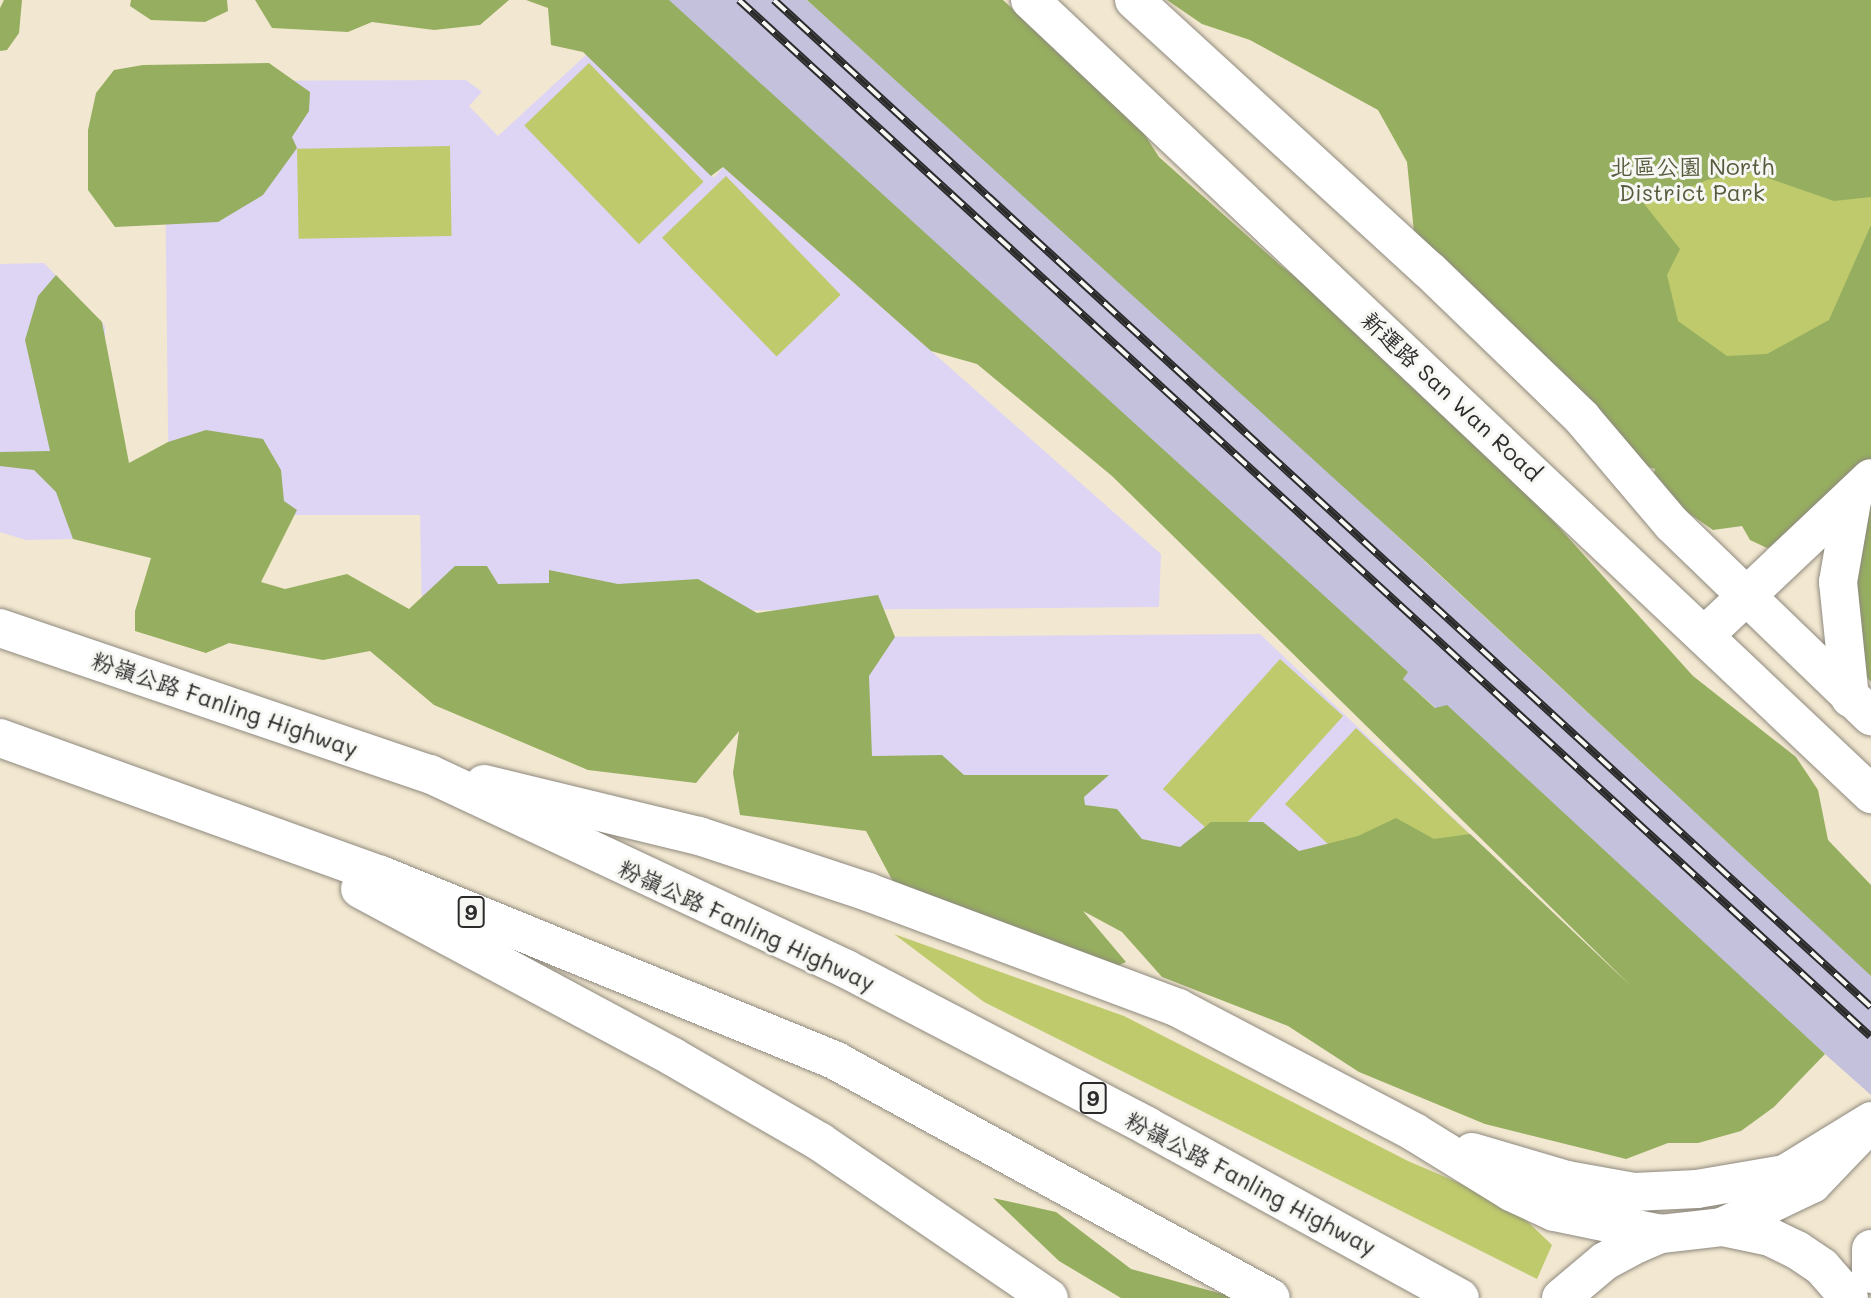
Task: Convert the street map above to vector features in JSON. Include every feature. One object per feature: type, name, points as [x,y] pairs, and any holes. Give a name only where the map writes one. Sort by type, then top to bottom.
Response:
[{"type":"main road","name":"新運路 San Wan Road","points":[[1030,0],[1871,794]]},
{"type":"main road","points":[[1133,0],[1429,270],[1583,418],[1672,524],[1861,707]]},
{"type":"main road","points":[[1705,635],[1862,486]]},
{"type":"main road","points":[[1861,707],[1838,582],[1844,527],[1862,486]]},
{"type":"main road","name":"粉嶺公路 Fanling Highway","points":[[0,628],[430,774],[846,969],[1160,1132],[1460,1298]]},
{"type":"main road","name":"9","points":[[0,738],[381,875],[836,1061],[1270,1298]]},
{"type":"main road","points":[[430,774],[516,789],[699,836],[868,892],[1178,1008],[1414,1132],[1511,1192],[1553,1212],[1661,1234],[1722,1227],[1770,1237],[1797,1250],[1822,1267],[1849,1298]]},
{"type":"main road","points":[[247,827],[820,1142],[1049,1298]]},
{"type":"main road","points":[[1414,1132],[1498,1161],[1634,1192],[1697,1189],[1785,1174],[1871,1122]]},
{"type":"main road","points":[[1722,1227],[1811,1184],[1871,1122]]},
{"type":"main road","points":[[1561,1298],[1605,1261],[1661,1234]]},
{"type":"main road","points":[[1871,1249],[1871,1275]]},
{"type":"shaded area","points":[[668,0],[807,0],[1189,343],[1871,975],[1871,1095],[1402,678],[1407,673]]},
{"type":"shaded area","points":[[587,54],[714,178],[723,167],[1161,554],[1159,607],[422,613],[420,515],[169,515],[164,81],[466,80],[482,92],[469,106],[498,136]]},
{"type":"shaded area","points":[[44,263],[105,326],[105,491],[73,539],[26,540],[0,532],[0,264]]},
{"type":"shaded area","points":[[1260,634],[1675,1029],[871,818],[865,637]]},
{"type":"green space","points":[[4,0],[22,0],[19,33],[7,50],[0,51],[0,8]]},
{"type":"green space","points":[[131,0],[227,0],[228,11],[205,22],[151,20],[130,6]]},
{"type":"green space","points":[[255,0],[509,0],[480,25],[434,30],[372,22],[348,32],[272,28]]},
{"type":"green space","points":[[526,0],[669,0],[1408,672],[1403,679],[1435,708],[1447,705],[1825,1054],[1774,1107],[1741,1131],[1698,1143],[1668,1143],[1626,1159],[1485,1124],[1359,1072],[1288,1026],[1162,977],[1122,932],[1083,911],[1126,962],[1093,977],[907,908],[866,831],[740,815],[733,773],[739,731],[696,783],[588,770],[434,705],[370,651],[323,660],[229,643],[206,653],[135,631],[135,611],[151,558],[73,539],[56,492],[34,470],[0,466],[0,452],[50,451],[25,340],[38,296],[56,275],[102,322],[129,463],[168,442],[206,430],[263,439],[281,470],[284,501],[297,510],[261,582],[285,589],[347,574],[409,609],[455,566],[487,566],[498,584],[549,583],[549,570],[618,584],[698,579],[757,613],[878,595],[895,637],[869,676],[872,756],[942,755],[964,775],[1109,775],[1084,797],[1085,805],[1117,809],[1142,839],[1180,847],[1211,822],[1263,822],[1299,851],[1358,836],[1396,818],[1434,839],[1470,834],[1632,987],[1112,476],[977,364],[931,351],[723,167],[711,176],[583,52],[551,45],[548,8]]},
{"type":"green space","points":[[807,0],[1003,0],[1141,129],[1159,157],[1280,265],[1368,334],[1556,524],[1693,676],[1796,757],[1818,790],[1828,840],[1871,885],[1871,976],[1425,561]]},
{"type":"green space","name":"北區公園 North District Park","points":[[1167,0],[1871,0],[1871,197],[1834,201],[1751,172],[1707,180],[1670,196],[1637,186],[1645,205],[1680,249],[1667,275],[1678,321],[1727,356],[1767,354],[1829,320],[1871,225],[1871,682],[1856,665],[1849,604],[1861,524],[1796,534],[1767,548],[1750,540],[1742,526],[1713,530],[1687,512],[1651,482],[1655,469],[1579,442],[1415,242],[1407,162],[1378,110],[1250,40],[1202,24]]},
{"type":"green space","name":"北區公園 North District Park","points":[[1871,0],[1871,277],[1834,317],[1766,371],[1703,384],[1698,417],[1378,110]]},
{"type":"green space","points":[[269,63],[310,92],[309,111],[292,137],[297,148],[263,195],[218,222],[115,227],[88,190],[88,130],[96,93],[114,70],[143,65]]},
{"type":"green space","points":[[589,63],[704,182],[639,244],[524,126]]},
{"type":"green space","points":[[450,146],[452,236],[299,239],[297,149]]},
{"type":"green space","points":[[726,176],[841,295],[777,357],[662,238]]},
{"type":"green space","points":[[1280,659],[1343,716],[1226,846],[1163,789]]},
{"type":"green space","points":[[1356,728],[1502,864],[1431,940],[1285,804]]},
{"type":"green space","points":[[894,934],[1124,1016],[1408,1161],[1510,1205],[1552,1245],[1537,1279],[984,1002]]},
{"type":"green space","points":[[993,1198],[1056,1212],[1131,1269],[1237,1298],[1121,1298],[1059,1261]]},
{"type":"railway","points":[[739,0],[1870,1036]]},
{"type":"railway","points":[[774,0],[1871,1007]]}]
